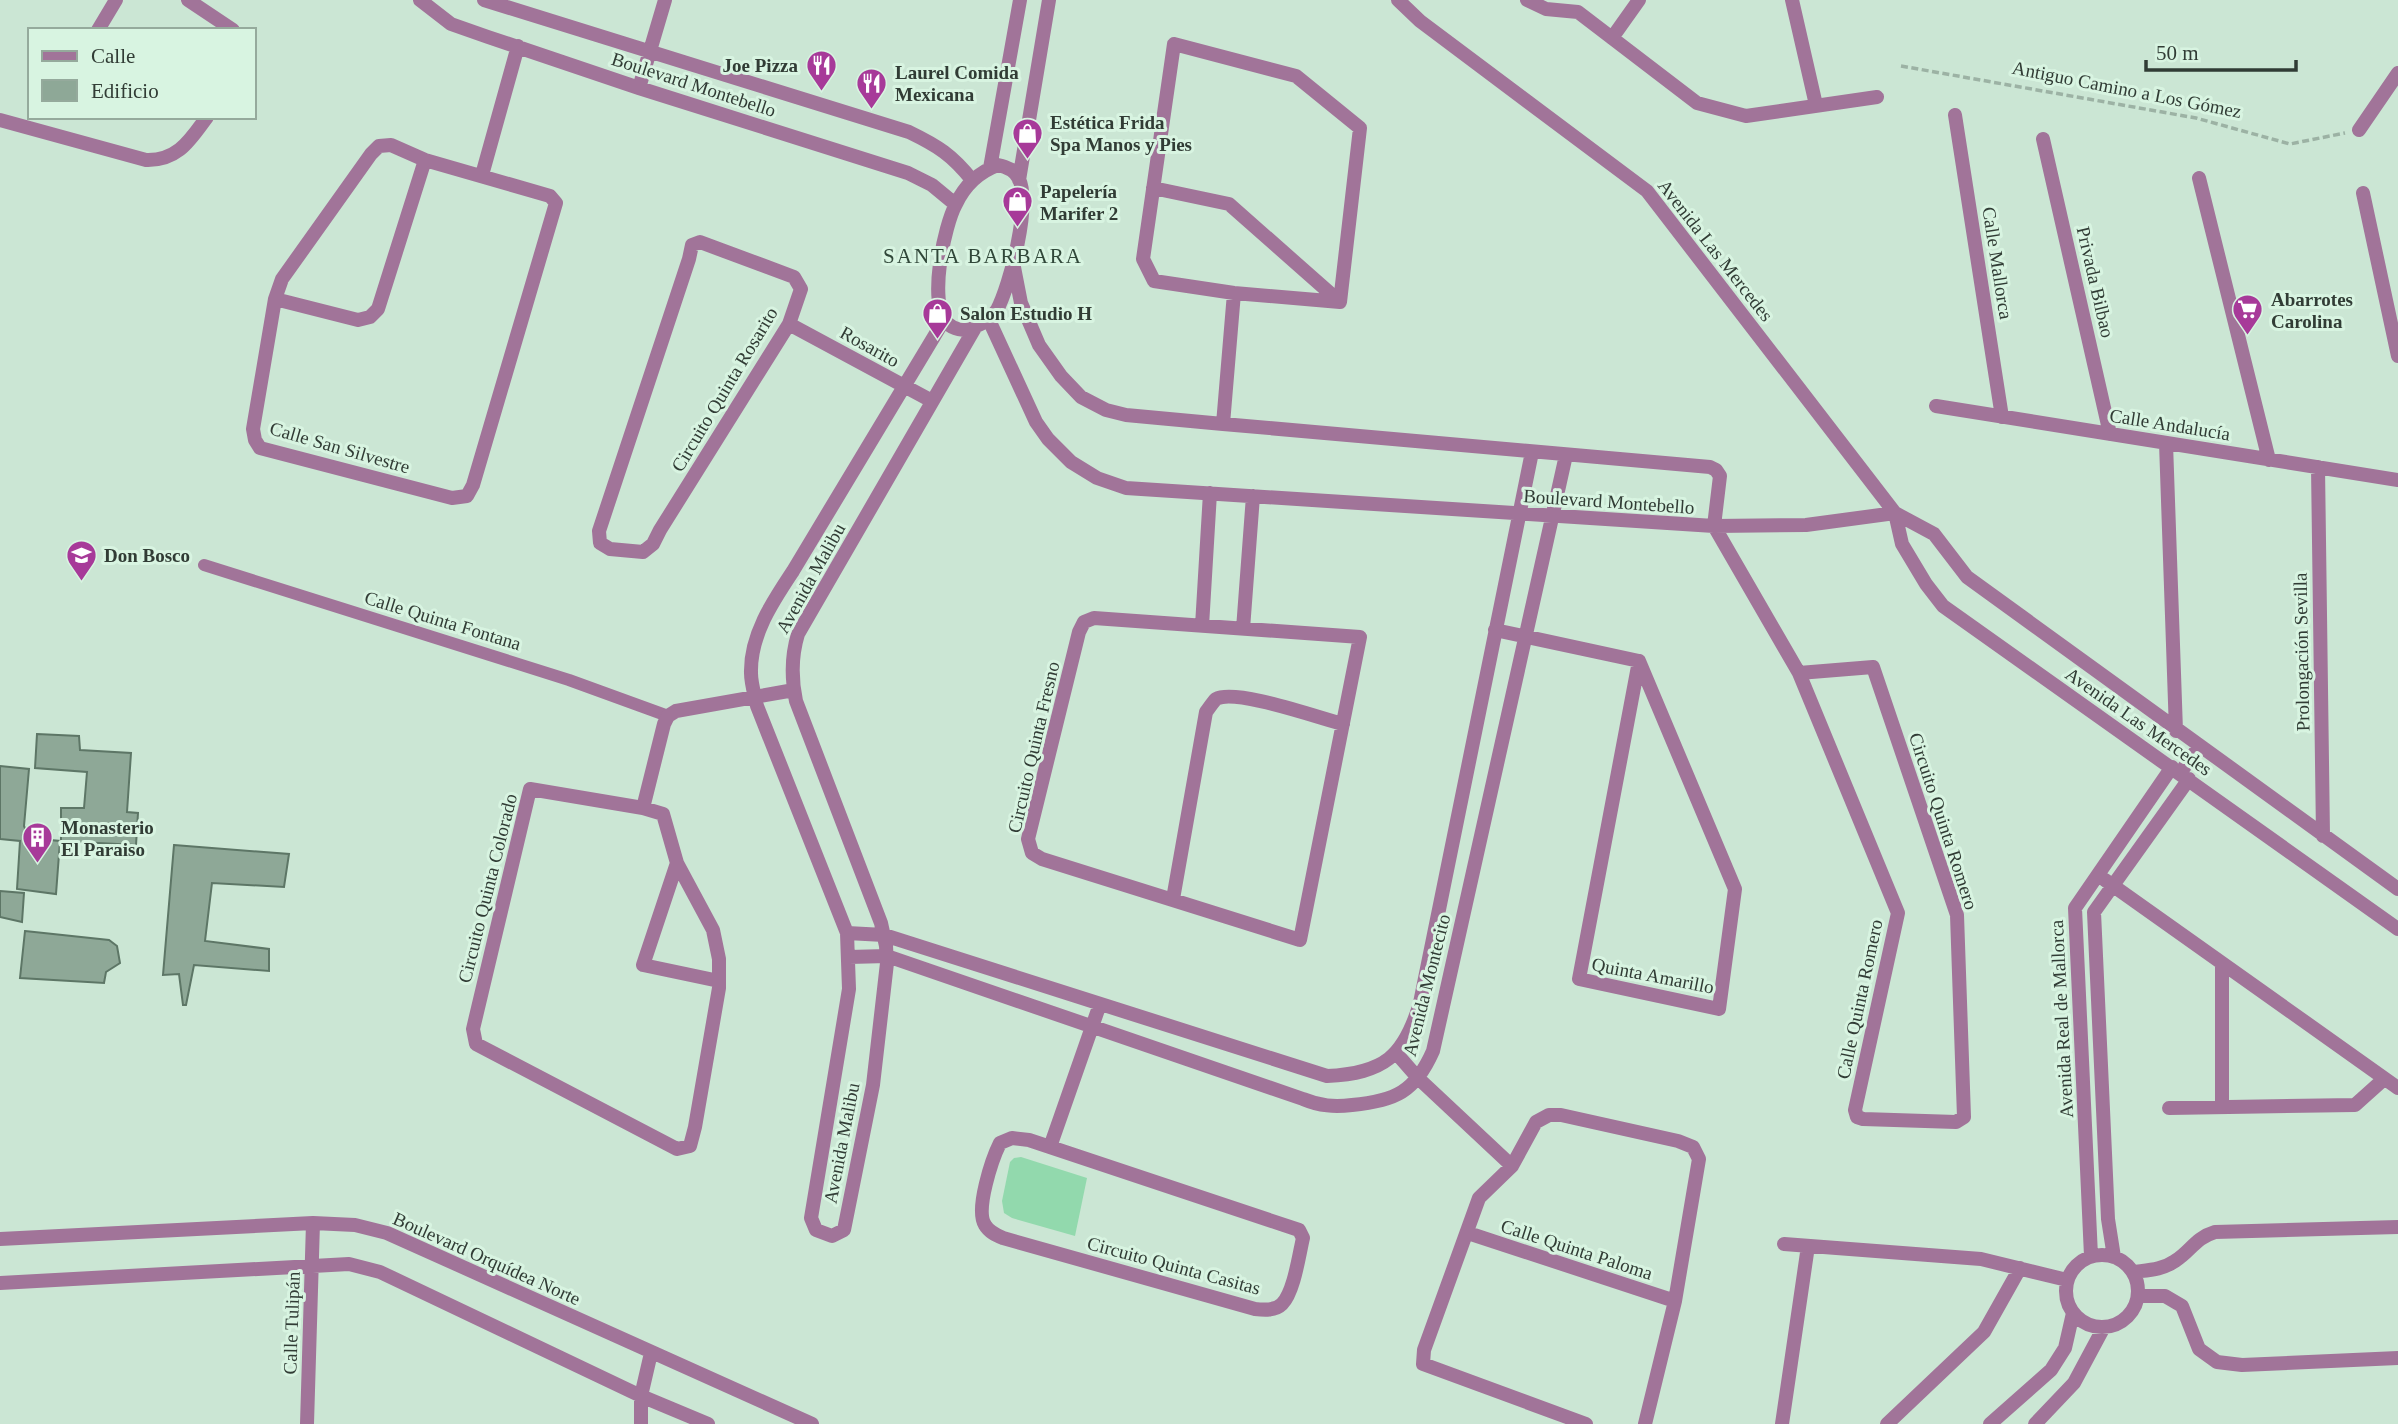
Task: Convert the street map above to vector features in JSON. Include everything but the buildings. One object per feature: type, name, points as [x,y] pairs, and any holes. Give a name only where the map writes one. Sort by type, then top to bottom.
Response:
[{"type":"street","points":[[99,28],[116,0]]},
{"type":"street","points":[[188,0],[230,28]]},
{"type":"street","name":"Boulevard Montebello","points":[[420,0],[451,23],[639,88],[908,173],[932,185],[955,204]]},
{"type":"street","name":"Boulevard Montebello","points":[[484,0],[909,132],[939,146],[956,160],[972,180]]},
{"type":"street","points":[[639,88],[666,0]]},
{"type":"street","points":[[990,168],[1020,0]]},
{"type":"street","points":[[1019,180],[1049,0]]},
{"type":"street","name":"Avenida Las Mercedes","points":[[1398,0],[1420,20],[1647,191],[1895,513],[1934,534],[1967,577],[2176,731],[2398,889]]},
{"type":"street","points":[[1527,0],[1546,9],[1578,12],[1697,103],[1746,116],[1877,97]]},
{"type":"street","points":[[1612,38],[1639,0]]},
{"type":"street","points":[[1792,0],[1816,105]]},
{"type":"street","points":[[1174,44],[1296,76],[1360,128],[1340,302],[1234,293],[1154,281],[1143,260],[1174,44]]},
{"type":"street","points":[[482,175],[518,46]]},
{"type":"street","points":[[2359,130],[2398,73]]},
{"type":"street","name":"Calle Mallorca","points":[[1955,115],[2002,417]]},
{"type":"street","points":[[0,120],[33,122],[146,160],[155,160],[173,156],[180,151],[205,119]]},
{"type":"street","name":"Privada Bilbao","points":[[2043,139],[2110,434]]},
{"type":"street","name":"Calle San Silvestre","points":[[391,145],[425,160],[482,175],[550,196],[556,203],[473,485],[467,496],[452,498],[260,448],[253,429],[275,299],[282,279],[371,154],[379,146],[391,145]]},
{"type":"street","points":[[275,299],[358,320],[370,317],[378,309],[425,160]]},
{"type":"street","points":[[982,323],[968,330],[953,328],[944,320],[940,305],[940,265],[944,243],[955,204],[972,180],[998,165],[1008,167],[1019,180]]},
{"type":"street","points":[[2200,178],[2269,460]]},
{"type":"street","name":"Avenida Malibu","points":[[944,320],[768,608],[752,660],[751,674],[755,697],[847,933],[849,989],[811,1218],[817,1230],[832,1236],[844,1230],[873,1085],[887,956],[884,935],[867,883],[796,701],[792,654],[798,634],[932,401],[982,323],[996,311],[1020,235],[1022,205],[1019,180]]},
{"type":"street","points":[[1153,188],[1230,204],[1340,302]]},
{"type":"street","points":[[2363,193],[2398,356]]},
{"type":"street","name":"Circuito Quinta Rosarito","points":[[701,242],[794,277],[801,289],[789,324],[653,544],[643,552],[610,549],[600,543],[599,531],[692,245],[701,242]]},
{"type":"street","name":"Boulevard Montebello","points":[[982,323],[1036,422],[1071,462],[1097,478],[1126,488],[1714,526],[1720,476],[1710,467],[1126,415],[1106,410],[1082,397],[1061,376],[1038,345],[1021,303],[1013,262]]},
{"type":"street","points":[[1223,424],[1234,293]]},
{"type":"street","name":"Rosarito","points":[[789,324],[932,401]]},
{"type":"street","name":"Calle Andalucía","points":[[1936,406],[2398,480]]},
{"type":"street","points":[[2166,443],[2176,731]]},
{"type":"street","name":"Avenida Montecito","points":[[847,933],[884,935],[1327,1076],[1353,1075],[1377,1066],[1397,1054],[1413,1029],[1420,1003],[1532,452]]},
{"type":"street","name":"Avenida Montecito","points":[[849,957],[887,956],[1318,1105],[1379,1103],[1403,1093],[1424,1073],[1433,1051],[1566,455]]},
{"type":"street","name":"Prolongación Sevilla","points":[[2318,467],[2323,836]]},
{"type":"street","points":[[1202,626],[1210,493]]},
{"type":"street","points":[[1244,629],[1253,496]]},
{"type":"street","points":[[1714,526],[1806,525],[1895,513]]},
{"type":"street","name":"Avenida Las Mercedes","points":[[1895,513],[1902,544],[1943,606],[2398,929]]},
{"type":"street","name":"Calle Quinta Romero","points":[[1714,526],[1799,673],[1898,913],[1855,1110],[1857,1116],[1863,1119],[1956,1122],[1964,1117]]},
{"type":"street","name":"Circuito Quinta Fresno","points":[[1094,618],[1244,629],[1360,637],[1300,940],[1042,859],[1032,853],[1028,839],[1079,632],[1084,622],[1094,618]]},
{"type":"street","points":[[1495,630],[1639,661]]},
{"type":"street","name":"Quinta Amarillo","points":[[1639,661],[1735,889],[1719,1009],[1579,979],[1639,661]]},
{"type":"street","name":"Circuito Quinta Romero","points":[[1799,673],[1873,667],[1957,915],[1964,1117]]},
{"type":"street","points":[[643,808],[668,716],[676,711],[794,690]]},
{"type":"street","points":[[1172,899],[1206,712],[1216,699],[1228,696],[1246,697],[1343,724]]},
{"type":"street","points":[[2180,773],[2199,747]]},
{"type":"street","name":"Avenida Real de Mallorca","points":[[2091,1256],[2075,908],[2098,875],[2180,773]]},
{"type":"street","name":"Avenida Real de Mallorca","points":[[2114,1257],[2108,1219],[2094,912],[2180,773]]},
{"type":"street","name":"Circuito Quinta Colorado","points":[[530,789],[643,808],[663,814],[677,863],[713,930],[719,959],[719,981],[695,1127],[690,1146],[677,1149],[476,1044],[473,1029],[530,789]]},
{"type":"street","points":[[677,863],[643,965],[719,981]]},
{"type":"street","points":[[2098,875],[2398,1088]]},
{"type":"street","points":[[2222,963],[2222,1107]]},
{"type":"street","points":[[1050,1147],[1100,1004]]},
{"type":"street","points":[[1397,1054],[1418,1078],[1512,1166]]},
{"type":"street","points":[[2169,1108],[2355,1105],[2384,1079]]},
{"type":"street","name":"Calle Quinta Paloma","points":[[1586,1424],[1423,1364],[1424,1350],[1479,1198],[1512,1166],[1535,1122],[1549,1115],[1561,1115],[1678,1141],[1693,1147],[1699,1159],[1675,1301],[1645,1424]]},
{"type":"street","name":"Circuito Quinta Casitas","points":[[1012,1138],[1050,1147],[1299,1230],[1303,1238],[1289,1293],[1281,1306],[1268,1311],[1255,1309],[989,1232],[982,1222],[982,1206],[993,1156],[1000,1143],[1012,1138]]},
{"type":"street","name":"Boulevard Orquídea Norte","points":[[0,1239],[313,1223],[355,1225],[387,1233],[812,1424]]},
{"type":"street","name":"Calle Tulipán","points":[[307,1424],[313,1223]]},
{"type":"street","points":[[2133,1272],[2161,1268],[2177,1260],[2201,1236],[2215,1232],[2398,1227]]},
{"type":"street","name":"Calle Quinta Paloma","points":[[1468,1233],[1675,1301]]},
{"type":"street","points":[[1784,1244],[1981,1259],[2067,1280]]},
{"type":"street","points":[[1782,1424],[1808,1246]]},
{"type":"street","points":[[2103,1254],[2114,1257],[2124,1262],[2133,1272],[2138,1296],[2126,1318],[2104,1327],[2092,1326],[2081,1321],[2067,1303],[2067,1280],[2072,1269],[2091,1256],[2103,1254]]},
{"type":"street","points":[[0,1283],[349,1264],[380,1272],[641,1396],[708,1424]]},
{"type":"street","points":[[1887,1424],[1984,1332],[2020,1268]]},
{"type":"street","points":[[2138,1296],[2165,1296],[2182,1306],[2200,1349],[2217,1362],[2242,1364],[2398,1358]]},
{"type":"street","points":[[1990,1424],[2051,1370],[2065,1348],[2073,1313]]},
{"type":"street","points":[[2035,1424],[2074,1383],[2104,1327]]},
{"type":"street","points":[[641,1424],[641,1396],[651,1353]]},
{"type":"lane","name":"Calle Quinta Fontana","points":[[204,565],[569,680],[668,716]]},
{"type":"path","name":"Antiguo Camino a Los Gómez","points":[[1901,66],[2196,118],[2290,144],[2359,130]]},
{"type":"green space","points":[[1021,1157],[1087,1178],[1075,1236],[1012,1218],[1004,1213],[1002,1201],[1010,1162]]},
{"type":"place","name":"Joe Pizza","points":[[821,92]]},
{"type":"place","name":"Laurel Comida Mexicana","points":[[872,110]]},
{"type":"place","name":"Estética Frida Spa Manos y Pies","points":[[1027,160]]},
{"type":"place","name":"Papelería Marifer 2","points":[[1017,229]]},
{"type":"place","name":"Abarrotes Carolina","points":[[2248,337]]},
{"type":"place","name":"Salon Estudio H","points":[[937,340]]},
{"type":"place","name":"Don Bosco","points":[[81,582]]},
{"type":"place","name":"Monasterio El Paraiso","points":[[38,865]]},
{"type":"district","name":"SANTA BARBARA","points":[[983,256]]}]
